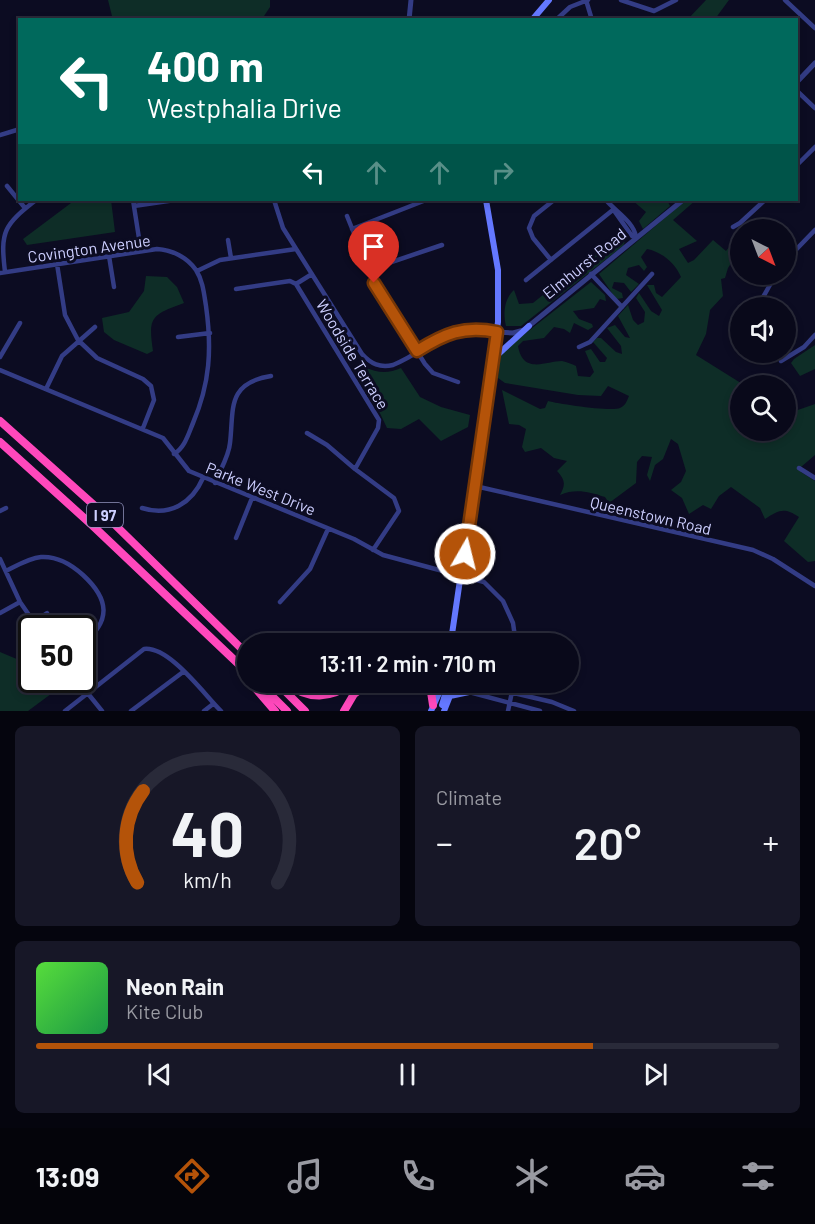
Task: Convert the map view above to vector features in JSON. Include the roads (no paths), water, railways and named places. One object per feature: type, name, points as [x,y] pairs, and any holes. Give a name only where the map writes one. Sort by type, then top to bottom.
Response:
[{"type":"highway","name":"I 97","points":[[0,421],[105,515],[237,643]]},
{"type":"highway","name":"I 97","points":[[0,442],[237,663]]},
{"type":"highway","points":[[160,591],[237,669]]},
{"type":"highway","points":[[259,693],[275,711]]},
{"type":"highway","points":[[269,693],[287,711]]},
{"type":"highway","points":[[287,693],[305,711]]},
{"type":"highway","points":[[303,693],[316,697],[336,693]]},
{"type":"highway","points":[[344,711],[354,693]]},
{"type":"highway","points":[[431,693],[437,710]]},
{"type":"main road","points":[[534,18],[549,0]]},
{"type":"main road","points":[[451,633],[497,332],[498,270],[486,201]]},
{"type":"main road","points":[[493,360],[529,326]]},
{"type":"main road","points":[[437,710],[441,693]]},
{"type":"main road","points":[[437,710],[450,696],[464,693]]},
{"type":"street","points":[[409,18],[411,0]]},
{"type":"street","points":[[558,18],[570,8],[587,0],[592,18]]},
{"type":"street","points":[[621,0],[654,11],[676,0]]},
{"type":"street","points":[[785,0],[815,28]]},
{"type":"street","points":[[798,81],[815,63]]},
{"type":"street","points":[[798,92],[815,108]]},
{"type":"street","points":[[0,135],[18,130]]},
{"type":"street","points":[[798,164],[815,147]]},
{"type":"street","points":[[7,186],[18,199]]},
{"type":"street","points":[[19,201],[25,208]]},
{"type":"street","points":[[2,273],[1,233],[35,201]]},
{"type":"street","points":[[141,251],[134,203],[161,201]]},
{"type":"street","points":[[274,201],[283,228],[362,354],[371,363],[383,367],[399,363],[444,334],[461,329],[497,332]]},
{"type":"street","points":[[352,229],[423,201]]},
{"type":"street","points":[[551,260],[533,238],[529,228],[534,216],[553,201]]},
{"type":"street","points":[[607,201],[629,224],[636,237]]},
{"type":"street","name":"Elmhurst Road","points":[[497,332],[513,333],[529,326],[682,201]]},
{"type":"street","points":[[744,219],[764,201]]},
{"type":"street","points":[[526,280],[614,209]]},
{"type":"street","points":[[346,216],[368,270],[417,351],[433,373],[458,382]]},
{"type":"street","points":[[796,250],[815,230]]},
{"type":"street","points":[[228,240],[231,258]]},
{"type":"street","points":[[368,270],[442,245]]},
{"type":"street","points":[[174,454],[184,444],[205,391],[210,360],[210,333],[203,290],[197,271],[213,262],[231,258],[296,249]]},
{"type":"street","name":"Covington Avenue","points":[[2,273],[141,251],[170,251],[187,260],[197,271]]},
{"type":"street","points":[[109,256],[114,287]]},
{"type":"street","points":[[57,264],[65,315],[78,340],[96,358],[143,379],[151,386],[154,400],[143,428]]},
{"type":"street","points":[[236,289],[290,280],[296,284],[312,274]]},
{"type":"street","points":[[591,274],[622,307]]},
{"type":"street","points":[[579,347],[590,342],[652,274]]},
{"type":"street","name":"Woodside Terrace","points":[[296,284],[378,415],[378,428],[355,469]]},
{"type":"street","points":[[0,357],[20,323]]},
{"type":"street","points":[[46,389],[57,363],[78,340],[96,327]]},
{"type":"street","points":[[178,337],[210,333]]},
{"type":"street","points":[[796,352],[815,335]]},
{"type":"street","name":"Parke West Drive","points":[[0,370],[163,438],[189,471],[215,483],[328,529],[394,559],[484,582],[503,601],[513,623],[514,633]]},
{"type":"street","points":[[215,483],[230,444],[230,418],[236,397],[256,379],[271,376]]},
{"type":"street","points":[[307,434],[327,445],[394,498],[399,511],[373,550]]},
{"type":"street","points":[[799,468],[815,478]]},
{"type":"street","points":[[142,508],[160,511],[179,507],[195,493],[203,477]]},
{"type":"street","name":"Queenstown Road","points":[[475,486],[753,550],[773,559],[815,586]]},
{"type":"street","points":[[236,538],[252,498]]},
{"type":"street","points":[[0,511],[6,508]]},
{"type":"street","points":[[280,602],[310,569],[328,529]]},
{"type":"street","points":[[6,571],[41,557],[57,559],[72,565],[101,594],[104,615],[96,631]]},
{"type":"street","points":[[0,559],[20,602],[29,615]]},
{"type":"street","points":[[0,613],[20,602]]},
{"type":"street","points":[[96,686],[144,649],[160,651],[221,711]]},
{"type":"street","points":[[131,711],[183,672]]},
{"type":"street","points":[[65,711],[87,693],[102,711]]},
{"type":"street","points":[[473,693],[540,711]]},
{"type":"street","points":[[508,711],[513,693],[552,702],[574,711]]},
{"type":"street","points":[[204,711],[213,704]]}]
